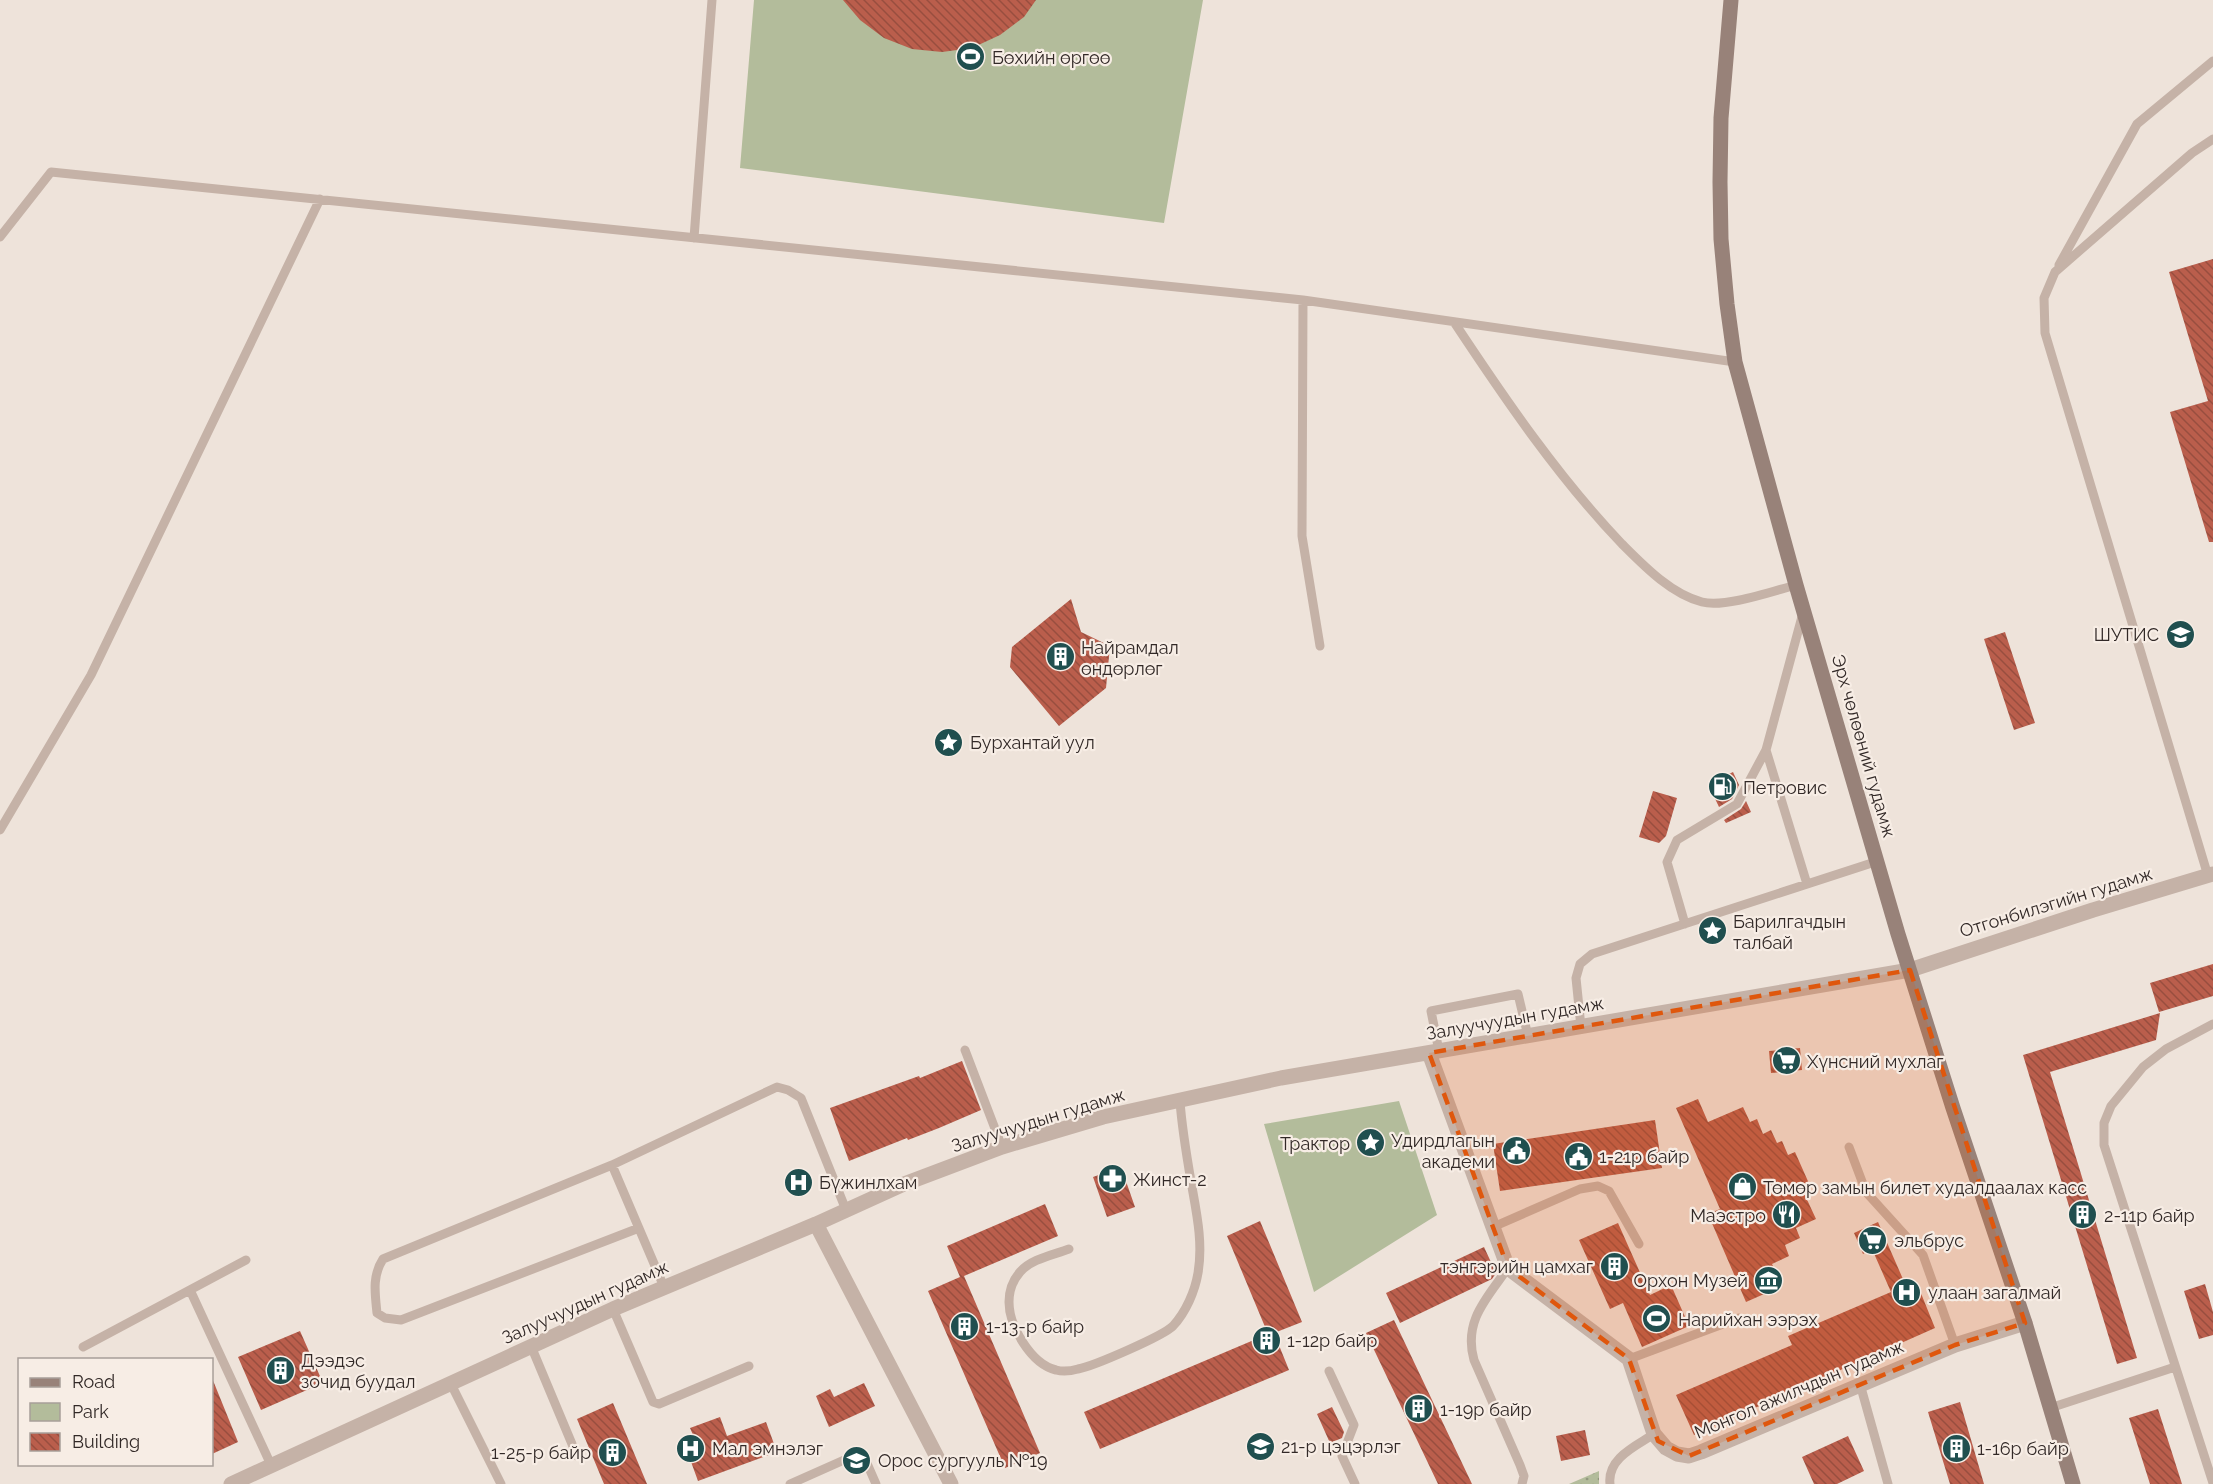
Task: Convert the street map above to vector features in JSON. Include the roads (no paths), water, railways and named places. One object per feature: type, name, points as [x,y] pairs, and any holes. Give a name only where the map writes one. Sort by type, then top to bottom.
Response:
[{"type":"main road","name":"Эрх чөлөөний гудамж","points":[[1731,0],[1721,118],[1720,182],[1721,239],[1736,362],[1796,585],[1878,861],[1953,1108],[2025,1323],[2073,1484]]},
{"type":"street","name":"Отгонбилэгийн гудамж","points":[[1911,970],[2093,910],[2210,875]]},
{"type":"street","name":"Залуучуудын гудамж","points":[[231,1484],[613,1309],[816,1224],[904,1184],[1002,1147],[1102,1117],[1281,1078],[1911,970]]},
{"type":"street","points":[[1434,1052],[1492,1227],[1508,1268],[1629,1359]]},
{"type":"street","points":[[816,1224],[951,1484]]},
{"type":"street","name":"Монгол ажилчдын гудамж","points":[[1629,1359],[1654,1434],[1666,1449],[1689,1456],[1955,1346],[2025,1323]]},
{"type":"lane","points":[[694,238],[712,0]]},
{"type":"lane","points":[[2210,875],[2045,333],[2044,298],[2055,272],[2137,124],[2213,61]]},
{"type":"lane","points":[[2055,272],[2192,153],[2213,139]]},
{"type":"lane","points":[[0,237],[51,172],[1303,300],[1736,362]]},
{"type":"lane","points":[[0,830],[91,675],[320,200]]},
{"type":"lane","points":[[1303,300],[1302,536],[1320,646]]},
{"type":"lane","points":[[1454,322],[1504,396],[1582,501],[1644,566],[1683,595],[1704,603],[1724,603],[1796,585]]},
{"type":"lane","points":[[1685,924],[1667,862],[1677,840],[1737,804],[1766,750],[1804,611]]},
{"type":"lane","points":[[1766,750],[1807,884]]},
{"type":"lane","points":[[1581,1027],[1576,978],[1580,964],[1592,954],[1878,861]]},
{"type":"lane","points":[[1434,1052],[1431,1011],[1518,994],[1528,1036]]},
{"type":"lane","points":[[2213,1024],[2166,1049],[2143,1067],[2111,1106],[2104,1123],[2104,1145],[2213,1483]]},
{"type":"lane","points":[[965,1050],[1002,1147]]},
{"type":"lane","points":[[639,1228],[401,1320],[385,1318],[377,1313],[374,1286],[377,1268],[383,1258],[612,1165],[777,1088],[788,1090],[801,1098],[846,1210]]},
{"type":"lane","points":[[1069,1249],[1024,1268],[1010,1292],[1010,1312],[1014,1324],[1025,1344],[1046,1366],[1056,1370],[1080,1369],[1159,1336],[1172,1326],[1184,1311],[1198,1274],[1201,1250],[1182,1130],[1180,1101]]},
{"type":"lane","points":[[1849,1148],[1866,1192],[1923,1255],[1955,1346]]},
{"type":"lane","points":[[612,1165],[664,1287]]},
{"type":"lane","points":[[1492,1227],[1580,1189],[1598,1186],[1609,1191],[1639,1244]]},
{"type":"lane","points":[[83,1347],[246,1260]]},
{"type":"lane","points":[[1508,1268],[1480,1307],[1472,1326],[1470,1346],[1474,1360],[1521,1465],[1524,1476],[1522,1484]]},
{"type":"lane","points":[[190,1290],[272,1467]]},
{"type":"lane","points":[[613,1309],[653,1402],[659,1404],[749,1366]]},
{"type":"lane","points":[[1629,1359],[1739,1318]]},
{"type":"lane","points":[[531,1346],[577,1456]]},
{"type":"lane","points":[[2050,1408],[2175,1367]]},
{"type":"lane","points":[[1329,1371],[1354,1425],[1342,1456],[1355,1484]]},
{"type":"lane","points":[[452,1384],[501,1484]]},
{"type":"lane","points":[[1860,1384],[1888,1484]]},
{"type":"lane","points":[[1610,1484],[1611,1467],[1618,1458],[1654,1434]]},
{"type":"lane","points":[[790,1484],[862,1452],[876,1484]]},
{"type":"place","name":"Бөхийн өргөө","points":[[971,57]]},
{"type":"place","name":"ШУТИС","points":[[2180,634]]},
{"type":"place","name":"Найрамдал өндөрлөг","points":[[1060,657]]},
{"type":"place","name":"Бурхантай уул","points":[[949,742]]},
{"type":"place","name":"Петровис","points":[[1722,787]]},
{"type":"place","name":"Барилгачдын талбай","points":[[1712,931]]},
{"type":"place","name":"Хүнсний мухлаг","points":[[1786,1061]]},
{"type":"place","name":"Трактор","points":[[1371,1143]]},
{"type":"place","name":"Удирдлагын академи","points":[[1516,1150]]},
{"type":"place","name":"1-21р байр","points":[[1578,1156]]},
{"type":"place","name":"Жинст-2","points":[[1112,1179]]},
{"type":"place","name":"Бүжинлхам","points":[[798,1182]]},
{"type":"place","name":"Төмөр замын билет худалдаалах касс","points":[[1742,1187]]},
{"type":"place","name":"Маэстро","points":[[1787,1215]]},
{"type":"place","name":"2-11р байр","points":[[2083,1215]]},
{"type":"place","name":"эльбрус","points":[[1873,1240]]},
{"type":"place","name":"тэнгэрийн цамхаг","points":[[1614,1266]]},
{"type":"place","name":"Орхон Myзей","points":[[1769,1280]]},
{"type":"place","name":"улаан загалмай","points":[[1907,1292]]},
{"type":"place","name":"Нарийхан ээрэх","points":[[1657,1319]]},
{"type":"place","name":"1-13-р байр","points":[[965,1326]]},
{"type":"place","name":"1-12р байр","points":[[1266,1340]]},
{"type":"place","name":"Дээдэс зочид буудал","points":[[280,1370]]},
{"type":"place","name":"1-19р байр","points":[[1419,1409]]},
{"type":"place","name":"21-р цэцэрлэг","points":[[1260,1446]]},
{"type":"place","name":"Мал эмнэлэг","points":[[691,1448]]},
{"type":"place","name":"1-16р байр","points":[[1956,1448]]},
{"type":"place","name":"1-25-р байр","points":[[612,1452]]},
{"type":"place","name":"Орос сургууль №19","points":[[857,1460]]}]
